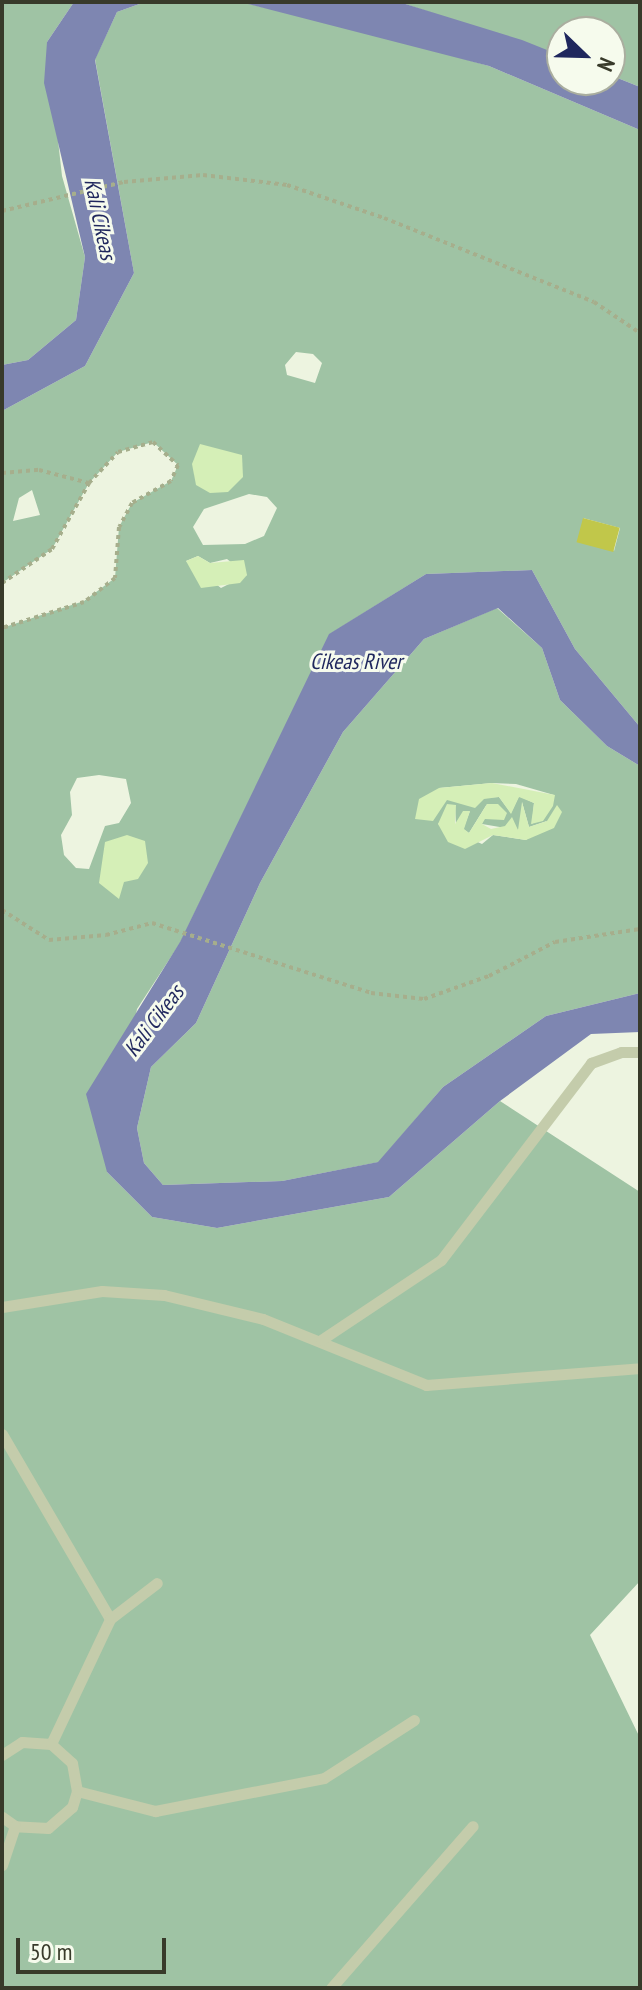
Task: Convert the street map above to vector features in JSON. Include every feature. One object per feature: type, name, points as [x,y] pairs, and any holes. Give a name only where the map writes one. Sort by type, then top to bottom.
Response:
[{"type":"lane","points":[[321,1340],[441,1260],[591,1063],[621,1052],[640,1052]]},
{"type":"lane","points":[[2,1307],[102,1291],[164,1295],[321,1340],[426,1385],[640,1368]]},
{"type":"lane","points":[[2,1434],[110,1619]]},
{"type":"lane","points":[[51,1744],[110,1619],[157,1583]]},
{"type":"lane","points":[[77,1791],[155,1811],[324,1778],[414,1720]]},
{"type":"lane","points":[[2,1755],[22,1742],[51,1744],[72,1763],[77,1791],[72,1807],[48,1828],[15,1826],[2,1817]]},
{"type":"lane","points":[[2,1865],[15,1826]]},
{"type":"lane","points":[[331,1988],[473,1826]]},
{"type":"path","points":[[2,211],[61,194],[124,182],[203,175],[287,185],[384,218],[594,302],[640,333]]},
{"type":"path","points":[[2,583],[52,549],[89,483],[118,452],[153,442],[178,465],[171,481],[132,503],[119,527],[115,578],[84,602],[2,628]]},
{"type":"path","points":[[2,473],[39,470],[89,483]]},
{"type":"path","points":[[2,910],[49,940],[106,935],[152,923],[371,993],[424,999],[489,976],[555,942],[640,929]]},
{"type":"shaded area","points":[[2,2],[74,2],[47,42],[62,176],[85,257],[76,320],[28,360],[2,365]]},
{"type":"shaded area","points":[[145,2],[240,2],[356,28],[489,66],[546,90],[546,96],[560,96],[640,130],[640,727],[575,649],[532,570],[426,574],[330,634],[180,943],[137,1009],[107,1172],[152,1217],[217,1228],[389,1197],[500,1101],[640,1192],[640,1581],[590,1635],[640,1738],[640,1988],[2,1988],[2,628],[84,601],[115,578],[119,527],[132,503],[171,481],[178,465],[153,442],[118,452],[89,483],[52,549],[2,583],[2,411],[85,366],[134,273],[95,59],[117,12]],"holes":[[[296,352],[313,354],[322,363],[315,383],[287,375],[285,365]],[[32,490],[40,515],[13,521],[19,498]],[[249,494],[267,497],[277,508],[264,536],[245,544],[203,545],[193,527],[204,509]],[[583,518],[620,528],[614,551]],[[198,556],[210,563],[227,559],[247,575],[221,588],[186,561]],[[99,775],[126,779],[131,803],[119,823],[105,826],[89,869],[76,868],[64,855],[61,835],[72,815],[70,792],[77,778]]]},
{"type":"shaded area","points":[[399,2],[640,2],[640,87],[626,81],[626,16],[546,16],[546,51]]},
{"type":"shaded area","points":[[497,608],[542,648],[560,700],[607,746],[640,766],[640,993],[546,1016],[443,1087],[379,1162],[282,1181],[163,1185],[144,1163],[137,1128],[151,1067],[196,1023],[260,883],[343,732],[424,639]],"holes":[[[516,784],[554,795],[532,824],[534,803],[519,796],[511,813],[499,797],[447,799],[438,809],[439,788]],[[522,802],[529,827],[547,821],[526,840],[493,835],[482,844],[438,824],[455,806],[456,824],[470,811],[463,829],[469,833],[487,804],[482,824],[517,830],[522,828]]]},
{"type":"sand","points":[[200,444],[242,455],[243,477],[228,492],[210,493],[196,485],[192,464]]},
{"type":"sand","points":[[198,556],[210,563],[244,560],[247,575],[240,583],[201,588],[186,561]]},
{"type":"sand","points":[[492,783],[555,795],[553,806],[543,821],[531,824],[534,803],[519,797],[511,814],[499,797],[484,799],[475,808],[447,800],[433,821],[415,819],[419,799],[439,788]]},
{"type":"sand","points":[[522,802],[529,827],[547,821],[557,805],[562,812],[554,828],[526,840],[493,835],[465,849],[448,842],[438,824],[447,804],[456,805],[455,824],[463,811],[470,811],[464,829],[469,833],[487,804],[498,804],[507,813],[504,820],[485,819],[482,824],[491,829],[505,826],[512,817],[518,830]]},
{"type":"sand","points":[[127,835],[145,841],[148,863],[138,879],[124,882],[119,899],[99,883],[105,842]]},
{"type":"water","name":"Kali Cikeas","points":[[74,2],[145,2],[117,12],[95,60],[134,273],[85,366],[2,411],[2,365],[28,360],[76,320],[85,257],[44,83],[47,42]]},
{"type":"water","points":[[240,2],[399,2],[546,50],[546,90],[489,66]]},
{"type":"water","points":[[626,81],[640,87],[640,130],[560,96],[626,96]]},
{"type":"water","name":"Cikeas River","points":[[532,570],[575,649],[640,727],[640,766],[607,746],[560,700],[542,648],[498,608],[424,639],[343,732],[260,883],[196,1023],[151,1067],[137,1128],[144,1163],[163,1185],[282,1181],[378,1162],[443,1087],[546,1016],[640,993],[640,1032],[591,1034],[500,1101],[389,1197],[217,1228],[152,1217],[107,1172],[86,1094],[180,942],[329,634],[426,574]]},
{"type":"building","points":[[583,518],[620,528],[613,552],[577,542]]}]
